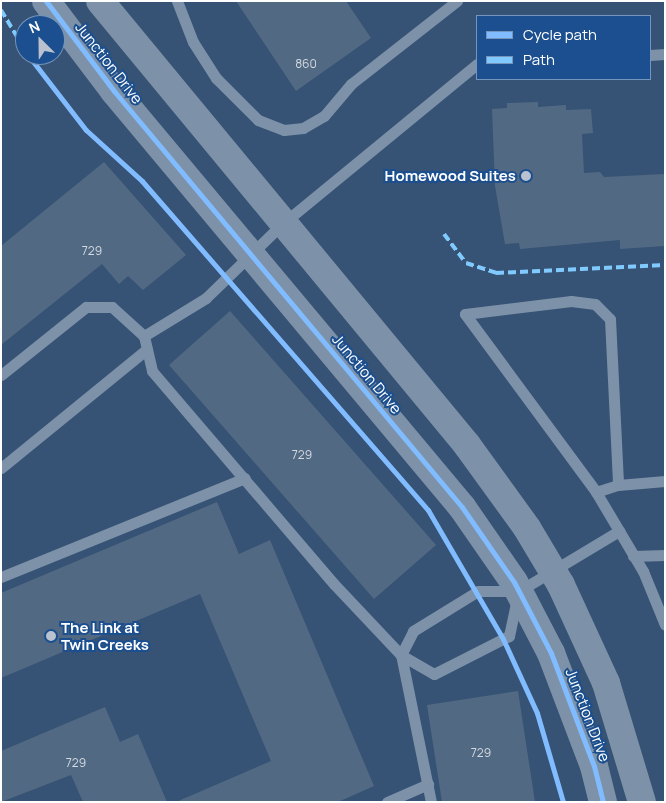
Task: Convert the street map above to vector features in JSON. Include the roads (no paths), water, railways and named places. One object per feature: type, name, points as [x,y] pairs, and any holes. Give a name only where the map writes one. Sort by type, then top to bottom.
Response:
[{"type":"street","name":"Junction Drive","points":[[46,1],[114,91],[462,507],[519,591],[551,653],[594,766],[603,802]]},
{"type":"street","name":"Junction Drive","points":[[100,1],[282,224],[467,445],[553,572],[606,683],[642,802]]},
{"type":"lane","points":[[177,1],[193,42],[216,78],[258,120],[284,130],[303,128],[324,116],[351,84],[457,1]]},
{"type":"lane","points":[[651,55],[665,54]]},
{"type":"lane","points":[[144,336],[206,298],[282,224],[476,65]]},
{"type":"lane","points":[[618,485],[610,318],[595,304],[571,301],[465,314],[596,492],[633,556],[665,625]]},
{"type":"lane","points":[[1,375],[86,307],[112,307],[144,336],[152,371],[334,584],[401,655],[434,674],[508,636],[519,591]]},
{"type":"lane","points":[[1,468],[147,349]]},
{"type":"lane","points":[[1,577],[245,478]]},
{"type":"lane","points":[[596,492],[618,485],[665,481]]},
{"type":"lane","points":[[431,802],[401,655],[413,631],[478,591],[519,591],[619,531]]},
{"type":"lane","points":[[633,556],[665,555]]},
{"type":"lane","points":[[387,802],[428,784]]},
{"type":"place","name":"Homewood Suites","points":[[526,176]]},
{"type":"place","name":"The Link at Twin Creeks","points":[[51,636]]}]
